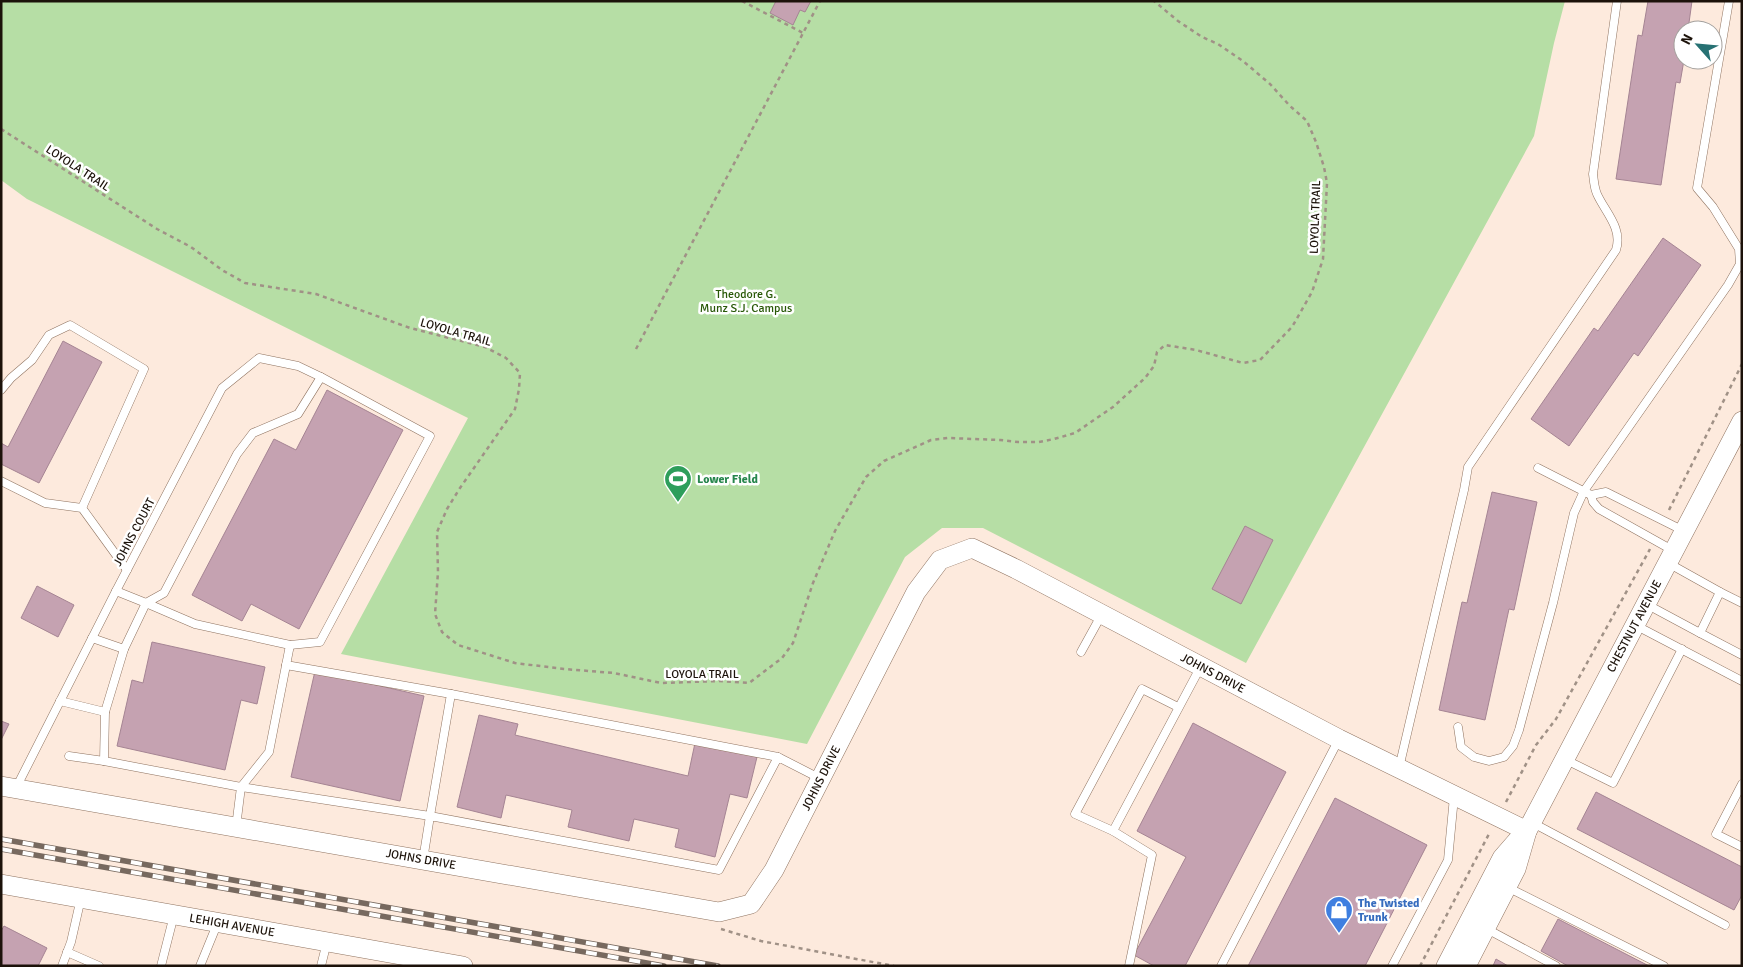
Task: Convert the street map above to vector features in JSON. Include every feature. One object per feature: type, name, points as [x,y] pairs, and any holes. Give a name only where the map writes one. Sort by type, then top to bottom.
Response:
[{"type":"street","name":"CHESTNUT AVENUE","points":[[1446,966],[1478,924],[1499,883],[1502,858],[1529,826],[1742,422]]},
{"type":"street","name":"JOHNS DRIVE","points":[[9,787],[719,912],[751,904],[774,870],[916,592],[940,560],[972,548],[1016,569],[1339,739],[1499,816],[1529,826]]},
{"type":"street","name":"LEHIGH AVENUE","points":[[1,884],[441,964],[463,966]]},
{"type":"street","name":"CHESTNUT AVENUE","points":[[1466,966],[1478,924]]},
{"type":"lane","points":[[1399,768],[1468,467],[1610,258],[1619,241],[1611,219],[1597,195],[1593,174],[1617,1]]},
{"type":"lane","points":[[1458,727],[1461,747],[1474,758],[1489,761],[1504,757],[1513,746],[1553,603],[1574,513],[1728,285],[1740,264],[1740,249],[1713,207],[1698,188],[1730,1]]},
{"type":"lane","points":[[1,390],[11,378],[32,360],[49,336],[70,325],[144,369],[82,508]]},
{"type":"lane","name":"JOHNS COURT","points":[[9,787],[60,701],[222,388],[259,358],[298,366],[320,377]]},
{"type":"lane","points":[[104,761],[105,712],[124,650],[146,604],[164,593],[237,454],[253,433],[298,414],[320,377],[430,436],[320,642],[290,645],[195,624],[146,604],[116,591]]},
{"type":"lane","points":[[1538,468],[1587,493],[1599,509],[1656,541],[1671,557],[1720,592],[1742,603]]},
{"type":"lane","points":[[1,481],[45,503],[82,508],[127,570]]},
{"type":"lane","points":[[1587,493],[1606,492],[1684,531]]},
{"type":"lane","points":[[1700,633],[1720,592]]},
{"type":"lane","points":[[1646,604],[1742,656]]},
{"type":"lane","points":[[1081,652],[1102,614]]},
{"type":"lane","points":[[1635,625],[1742,681]]},
{"type":"lane","points":[[92,638],[124,650]]},
{"type":"lane","points":[[236,827],[241,787],[270,752],[290,645]]},
{"type":"lane","points":[[1564,758],[1613,784],[1682,649]]},
{"type":"lane","points":[[286,665],[451,694],[778,757],[821,779]]},
{"type":"lane","points":[[1113,831],[1200,666]]},
{"type":"lane","points":[[1129,966],[1152,856],[1113,831],[1075,814],[1142,689],[1178,707]]},
{"type":"lane","points":[[423,860],[451,694]]},
{"type":"lane","points":[[60,701],[105,712]]},
{"type":"lane","points":[[1221,966],[1339,739]]},
{"type":"lane","points":[[69,756],[241,787],[430,816],[719,870],[778,757]]},
{"type":"lane","points":[[1742,784],[1716,834],[1742,847]]},
{"type":"lane","points":[[1392,966],[1448,860],[1454,794]]},
{"type":"lane","points":[[1529,826],[1725,925]]},
{"type":"lane","points":[[1499,883],[1664,966]]},
{"type":"lane","points":[[62,966],[68,952],[81,898]]},
{"type":"lane","points":[[161,966],[174,915]]},
{"type":"lane","points":[[200,966],[218,922]]},
{"type":"lane","points":[[1478,924],[1556,966]]},
{"type":"lane","points":[[321,966],[327,942]]},
{"type":"lane","points":[[68,952],[99,966]]},
{"type":"path","points":[[742,1],[803,33]]},
{"type":"path","points":[[636,349],[820,1]]},
{"type":"path","name":"LOYOLA TRAIL","points":[[1,129],[158,230],[191,247],[222,270],[245,283],[316,294],[410,328],[485,347],[506,358],[520,373],[516,409],[460,488],[447,509],[437,532],[438,572],[435,614],[442,632],[458,645],[514,663],[614,673],[661,684],[720,681],[749,684],[782,658],[793,643],[813,583],[835,531],[866,477],[884,461],[931,440],[948,438],[1039,442],[1075,433],[1113,407],[1145,378],[1154,366],[1157,352],[1164,345],[1196,350],[1243,363],[1260,360],[1292,327],[1312,292],[1323,259],[1327,183],[1316,142],[1307,121],[1270,84],[1243,61],[1172,17],[1154,1]]},
{"type":"path","points":[[1663,522],[1742,364]]},
{"type":"path","points":[[1420,966],[1536,745],[1556,720],[1656,541]]},
{"type":"green space","name":"Theodore G. Munz S.J. Campus","points":[[1,1],[1565,1],[1534,136],[1246,663],[983,528],[942,528],[905,557],[807,744],[341,654],[468,418],[27,199],[1,180]]},
{"type":"building","points":[[776,1],[811,1],[805,12],[800,10],[793,25],[770,13]]},
{"type":"building","points":[[1648,1],[1692,1],[1689,20],[1673,20],[1673,70],[1682,70],[1680,83],[1676,82],[1661,185],[1616,179],[1638,35],[1642,36]]},
{"type":"building","points":[[1663,238],[1701,265],[1638,356],[1634,353],[1569,446],[1531,419],[1594,328],[1598,331]]},
{"type":"building","points":[[63,341],[102,362],[39,483],[1,464],[1,443],[8,447]]},
{"type":"building","points":[[327,390],[403,430],[299,629],[251,604],[242,621],[192,595],[274,439],[296,450]]},
{"type":"building","points":[[1492,492],[1537,502],[1514,610],[1509,609],[1485,720],[1439,710],[1462,602],[1467,603]]},
{"type":"building","points":[[1245,526],[1273,540],[1241,604],[1212,589]]},
{"type":"building","points":[[37,586],[74,605],[58,637],[21,618]]},
{"type":"building","points":[[152,642],[265,667],[257,704],[241,700],[225,770],[117,746],[132,680],[143,683]]},
{"type":"building","points":[[315,671],[424,696],[400,801],[291,777]]},
{"type":"building","points":[[479,715],[518,724],[515,735],[688,776],[695,743],[757,757],[747,798],[730,794],[715,857],[675,847],[679,829],[634,819],[629,841],[568,827],[572,810],[506,795],[501,818],[457,807]]},
{"type":"building","points":[[1,721],[9,724],[1,740]]},
{"type":"building","points":[[1193,723],[1286,772],[1185,966],[1154,966],[1134,955],[1186,857],[1137,831]]},
{"type":"building","points":[[1596,792],[1742,867],[1742,895],[1734,910],[1577,829]]},
{"type":"building","points":[[1335,798],[1427,845],[1365,966],[1248,966]]},
{"type":"building","points":[[1558,919],[1649,966],[1568,966],[1541,951]]},
{"type":"building","points":[[4,926],[47,948],[38,966],[1,966],[1,931]]},
{"type":"building","points":[[1496,959],[1508,966],[1493,966]]},
{"type":"railway","points":[[1,839],[718,966]]},
{"type":"railway","points":[[1,849],[664,966]]},
{"type":"place","name":"Lower Field","points":[[678,503]]},
{"type":"place","name":"The Twisted Trunk","points":[[1339,934]]}]
